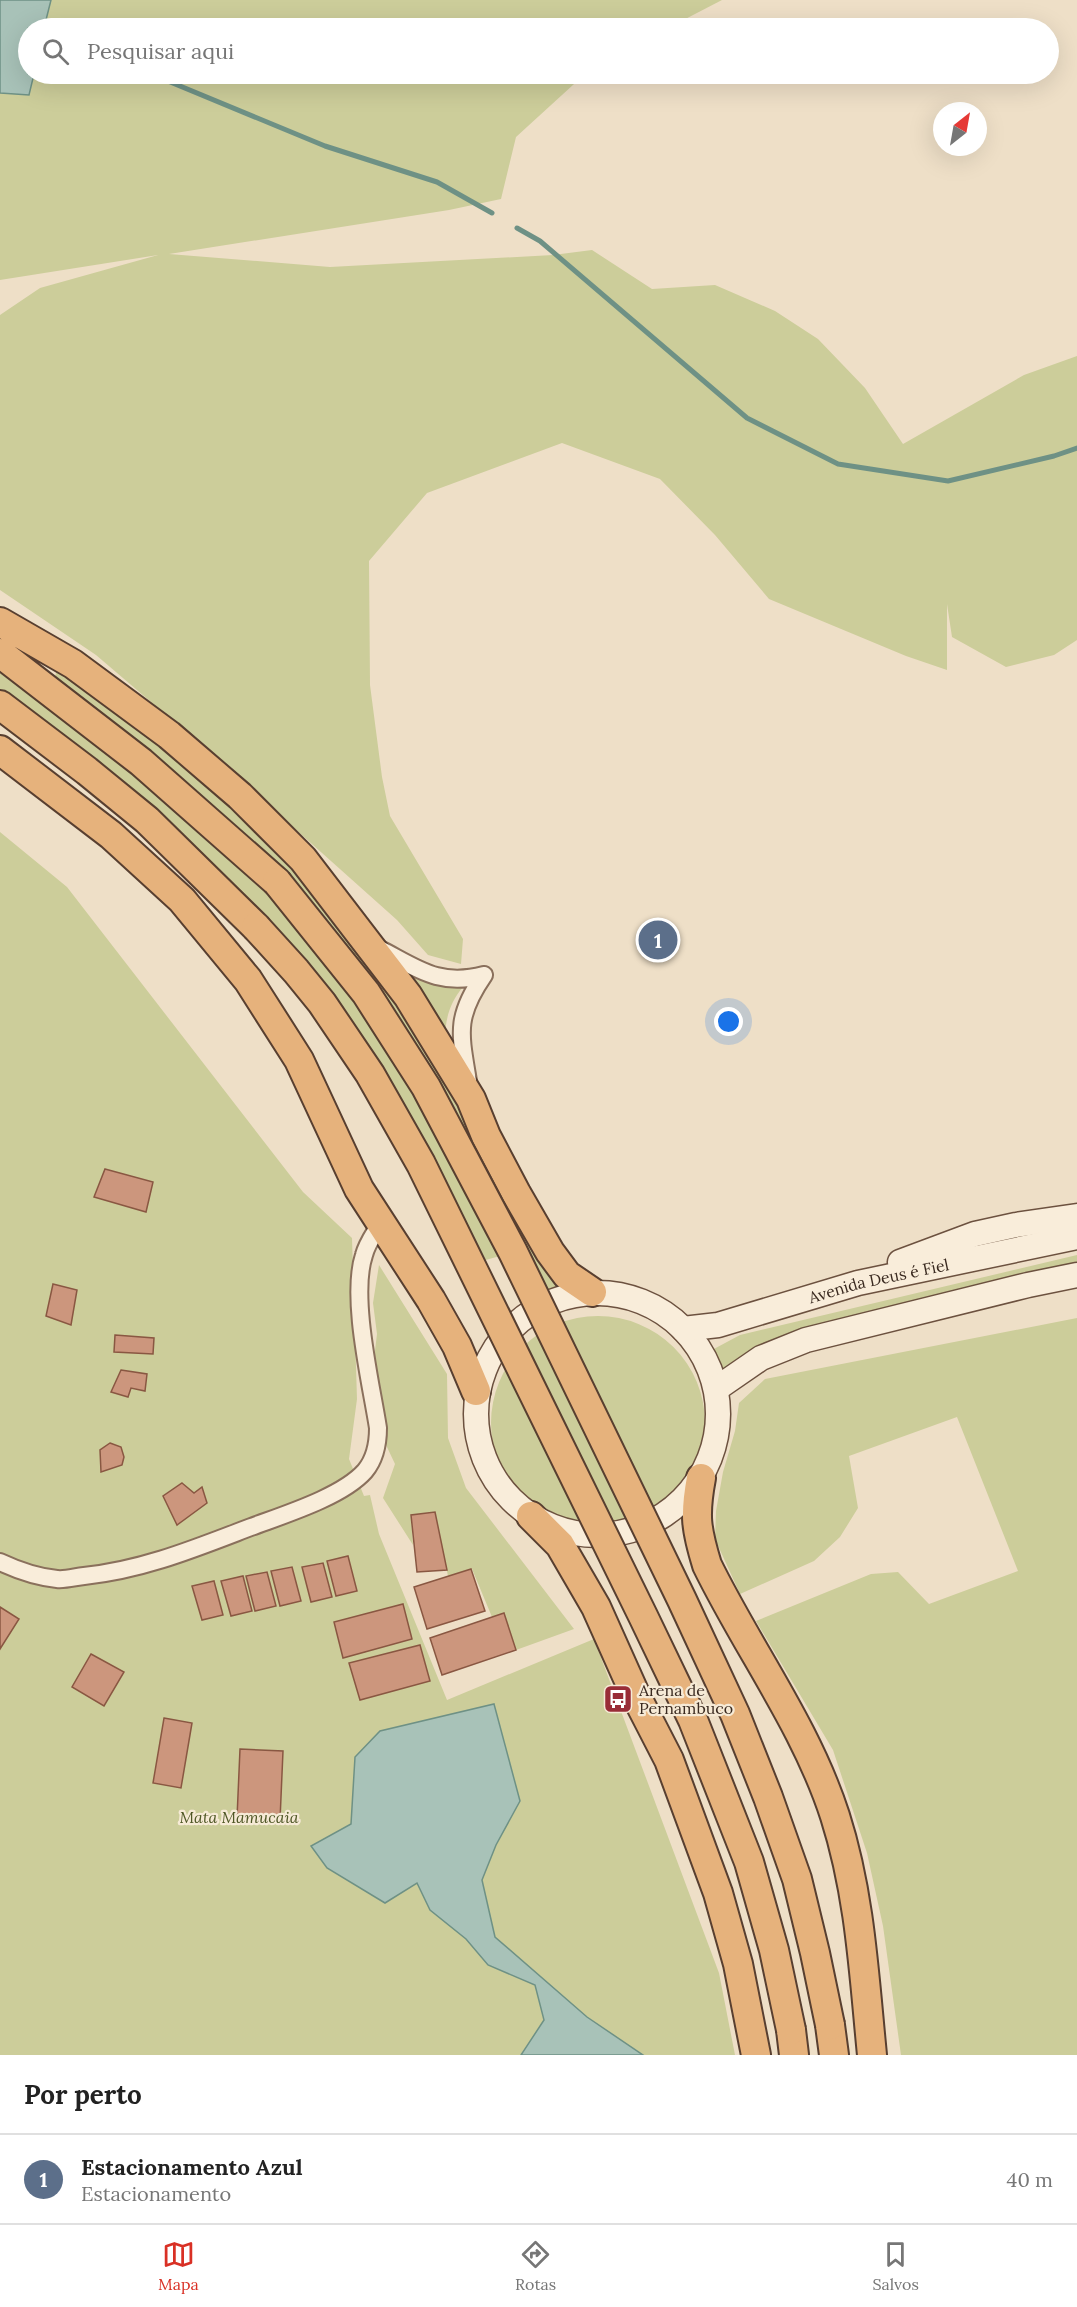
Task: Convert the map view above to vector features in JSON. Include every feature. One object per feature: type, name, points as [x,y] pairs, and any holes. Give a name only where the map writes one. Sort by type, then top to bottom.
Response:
[{"type":"highway","points":[[0,622],[74,664],[169,735],[240,796],[303,859],[408,996],[471,1099],[486,1136],[550,1252],[567,1275],[592,1292]]},
{"type":"highway","points":[[0,653],[141,762],[277,882],[366,993],[426,1087],[513,1252],[735,1714],[797,1879],[815,1953],[834,2055]]},
{"type":"highway","points":[[0,705],[147,820],[256,927],[322,1003],[370,1074],[421,1164],[693,1720],[749,1862],[774,1950],[793,2042]]},
{"type":"highway","points":[[0,750],[111,835],[182,900],[248,980],[299,1060],[360,1189],[432,1300],[457,1347],[476,1391]]},
{"type":"highway","points":[[701,1478],[695,1509],[699,1537],[707,1564],[809,1752],[835,1815],[853,1881],[872,2055]]},
{"type":"highway","points":[[531,1516],[560,1545],[596,1607],[635,1694],[669,1760],[718,1893],[738,1964],[756,2055]]},
{"type":"main road","points":[[858,1283],[894,1264],[975,1234],[1077,1216]]},
{"type":"main road","name":"Avenida Deus é Fiel","points":[[683,1329],[718,1325],[858,1283],[1077,1237]]},
{"type":"main road","points":[[716,1389],[760,1358],[806,1340],[1077,1275]]},
{"type":"main road","points":[[592,1292],[626,1296],[657,1308],[683,1329],[698,1347],[709,1367],[716,1389],[719,1412],[717,1435],[711,1457],[701,1478],[664,1518],[605,1535],[554,1529],[531,1516],[504,1492],[485,1462],[475,1427],[476,1391],[491,1352],[517,1321],[552,1300],[592,1292]]},
{"type":"street","points":[[369,943],[409,965],[444,978],[456,980],[484,975],[470,995],[462,1017],[462,1050],[471,1099]]},
{"type":"street","points":[[0,1562],[16,1570],[57,1579],[108,1574],[150,1564],[298,1510],[345,1487],[365,1471],[373,1458],[378,1442],[378,1428],[362,1331],[360,1275],[363,1256],[381,1222]]},
{"type":"green space","points":[[0,0],[722,0],[687,18],[18,18],[18,84],[574,84],[516,137],[501,199],[449,210],[169,254],[330,267],[553,255],[592,250],[652,289],[715,285],[775,311],[818,339],[865,388],[903,444],[1024,375],[1077,356],[1077,640],[1054,655],[1006,667],[952,637],[947,604],[947,670],[906,656],[769,599],[715,535],[660,479],[562,443],[427,493],[369,561],[370,685],[382,777],[390,816],[463,939],[461,964],[428,955],[397,920],[199,743],[96,655],[0,590],[0,315],[40,288],[158,255],[0,280]]},
{"type":"green space","points":[[57,668],[154,742],[238,811],[315,888],[427,1042],[563,1291],[542,1297],[332,938],[53,687]]},
{"type":"green space","points":[[0,673],[171,798],[251,871],[311,943],[373,1026],[430,1120],[500,1256],[482,1261],[343,1019],[0,695]]},
{"type":"green space","name":"Mata Mamucaia","points":[[0,832],[67,887],[303,1192],[352,1238],[357,1399],[349,1459],[364,1496],[370,1495],[379,1534],[447,1700],[594,1639],[719,1973],[735,2055],[0,2055]]},
{"type":"green space","points":[[397,967],[428,982],[463,987],[449,1011],[445,1040]]},
{"type":"green space","points":[[1077,1255],[1077,1275],[724,1375],[712,1350],[740,1335]]},
{"type":"green space","points":[[379,1265],[447,1374],[448,1438],[466,1488],[574,1629],[516,1650],[504,1614],[492,1617],[472,1569],[448,1576],[435,1512],[411,1515],[413,1545],[383,1498],[395,1464],[378,1428],[371,1383],[377,1334],[373,1303]]},
{"type":"green space","points":[[598,1316],[619,1318],[639,1324],[657,1334],[680,1355],[697,1382],[703,1402],[705,1423],[703,1444],[697,1464],[687,1482],[666,1505],[639,1522],[619,1528],[598,1530],[577,1528],[557,1522],[539,1512],[516,1491],[499,1464],[493,1444],[491,1423],[493,1402],[499,1382],[509,1364],[530,1341],[557,1324],[577,1318]]},
{"type":"green space","points":[[1077,1318],[1077,2055],[901,2055],[883,1926],[867,1853],[833,1750],[756,1621],[871,1574],[898,1572],[929,1604],[1018,1571],[957,1417],[849,1456],[858,1508],[840,1537],[814,1561],[740,1594],[715,1539],[716,1511],[723,1472],[735,1431],[739,1403],[765,1379]]},
{"type":"shaded area","points":[[0,0],[51,0],[46,18],[18,18],[18,84],[32,84],[29,95],[0,93]]},
{"type":"shaded area","points":[[494,1704],[520,1801],[496,1845],[482,1880],[495,1937],[587,2017],[643,2055],[521,2055],[544,2020],[535,1985],[488,1965],[466,1939],[430,1910],[417,1883],[385,1903],[327,1868],[311,1846],[351,1824],[355,1757],[380,1731]]},
{"type":"building","points":[[105,1169],[153,1182],[146,1212],[94,1197]]},
{"type":"building","points":[[53,1284],[77,1290],[71,1325],[46,1316]]},
{"type":"building","points":[[115,1335],[154,1338],[153,1354],[114,1352]]},
{"type":"building","points":[[121,1370],[147,1374],[145,1391],[131,1388],[128,1397],[111,1392]]},
{"type":"building","points":[[110,1443],[121,1447],[124,1457],[122,1465],[101,1472],[100,1450]]},
{"type":"building","points":[[182,1483],[194,1493],[202,1487],[207,1503],[177,1525],[163,1496]]},
{"type":"building","points":[[435,1512],[447,1570],[417,1572],[411,1515]]},
{"type":"building","points":[[348,1556],[357,1591],[336,1596],[327,1561]]},
{"type":"building","points":[[323,1563],[332,1597],[311,1602],[302,1567]]},
{"type":"building","points":[[292,1567],[301,1601],[280,1606],[271,1571]]},
{"type":"building","points":[[471,1569],[485,1611],[427,1629],[414,1587]]},
{"type":"building","points":[[267,1572],[276,1606],[255,1611],[246,1576]]},
{"type":"building","points":[[243,1576],[252,1611],[231,1616],[221,1581]]},
{"type":"building","points":[[214,1581],[223,1615],[202,1620],[192,1586]]},
{"type":"building","points":[[403,1604],[412,1639],[343,1658],[334,1622]]},
{"type":"building","points":[[0,1607],[19,1619],[0,1649]]},
{"type":"building","points":[[504,1613],[516,1650],[442,1675],[430,1638]]},
{"type":"building","points":[[420,1645],[430,1681],[360,1700],[349,1663]]},
{"type":"building","points":[[91,1654],[124,1672],[104,1706],[72,1687]]},
{"type":"building","points":[[164,1718],[192,1723],[181,1788],[153,1783]]},
{"type":"building","points":[[240,1749],[283,1751],[280,1820],[237,1818]]},
{"type":"waterway","points":[[175,84],[325,146],[437,182],[492,213]]},
{"type":"waterway","points":[[517,228],[540,241],[747,418],[838,464],[948,481],[1054,456],[1077,448]]},
{"type":"place","name":"Estacionamento Azul","points":[[658,940]]},
{"type":"place","name":"Arena de Pernambuco","points":[[618,1699]]}]
